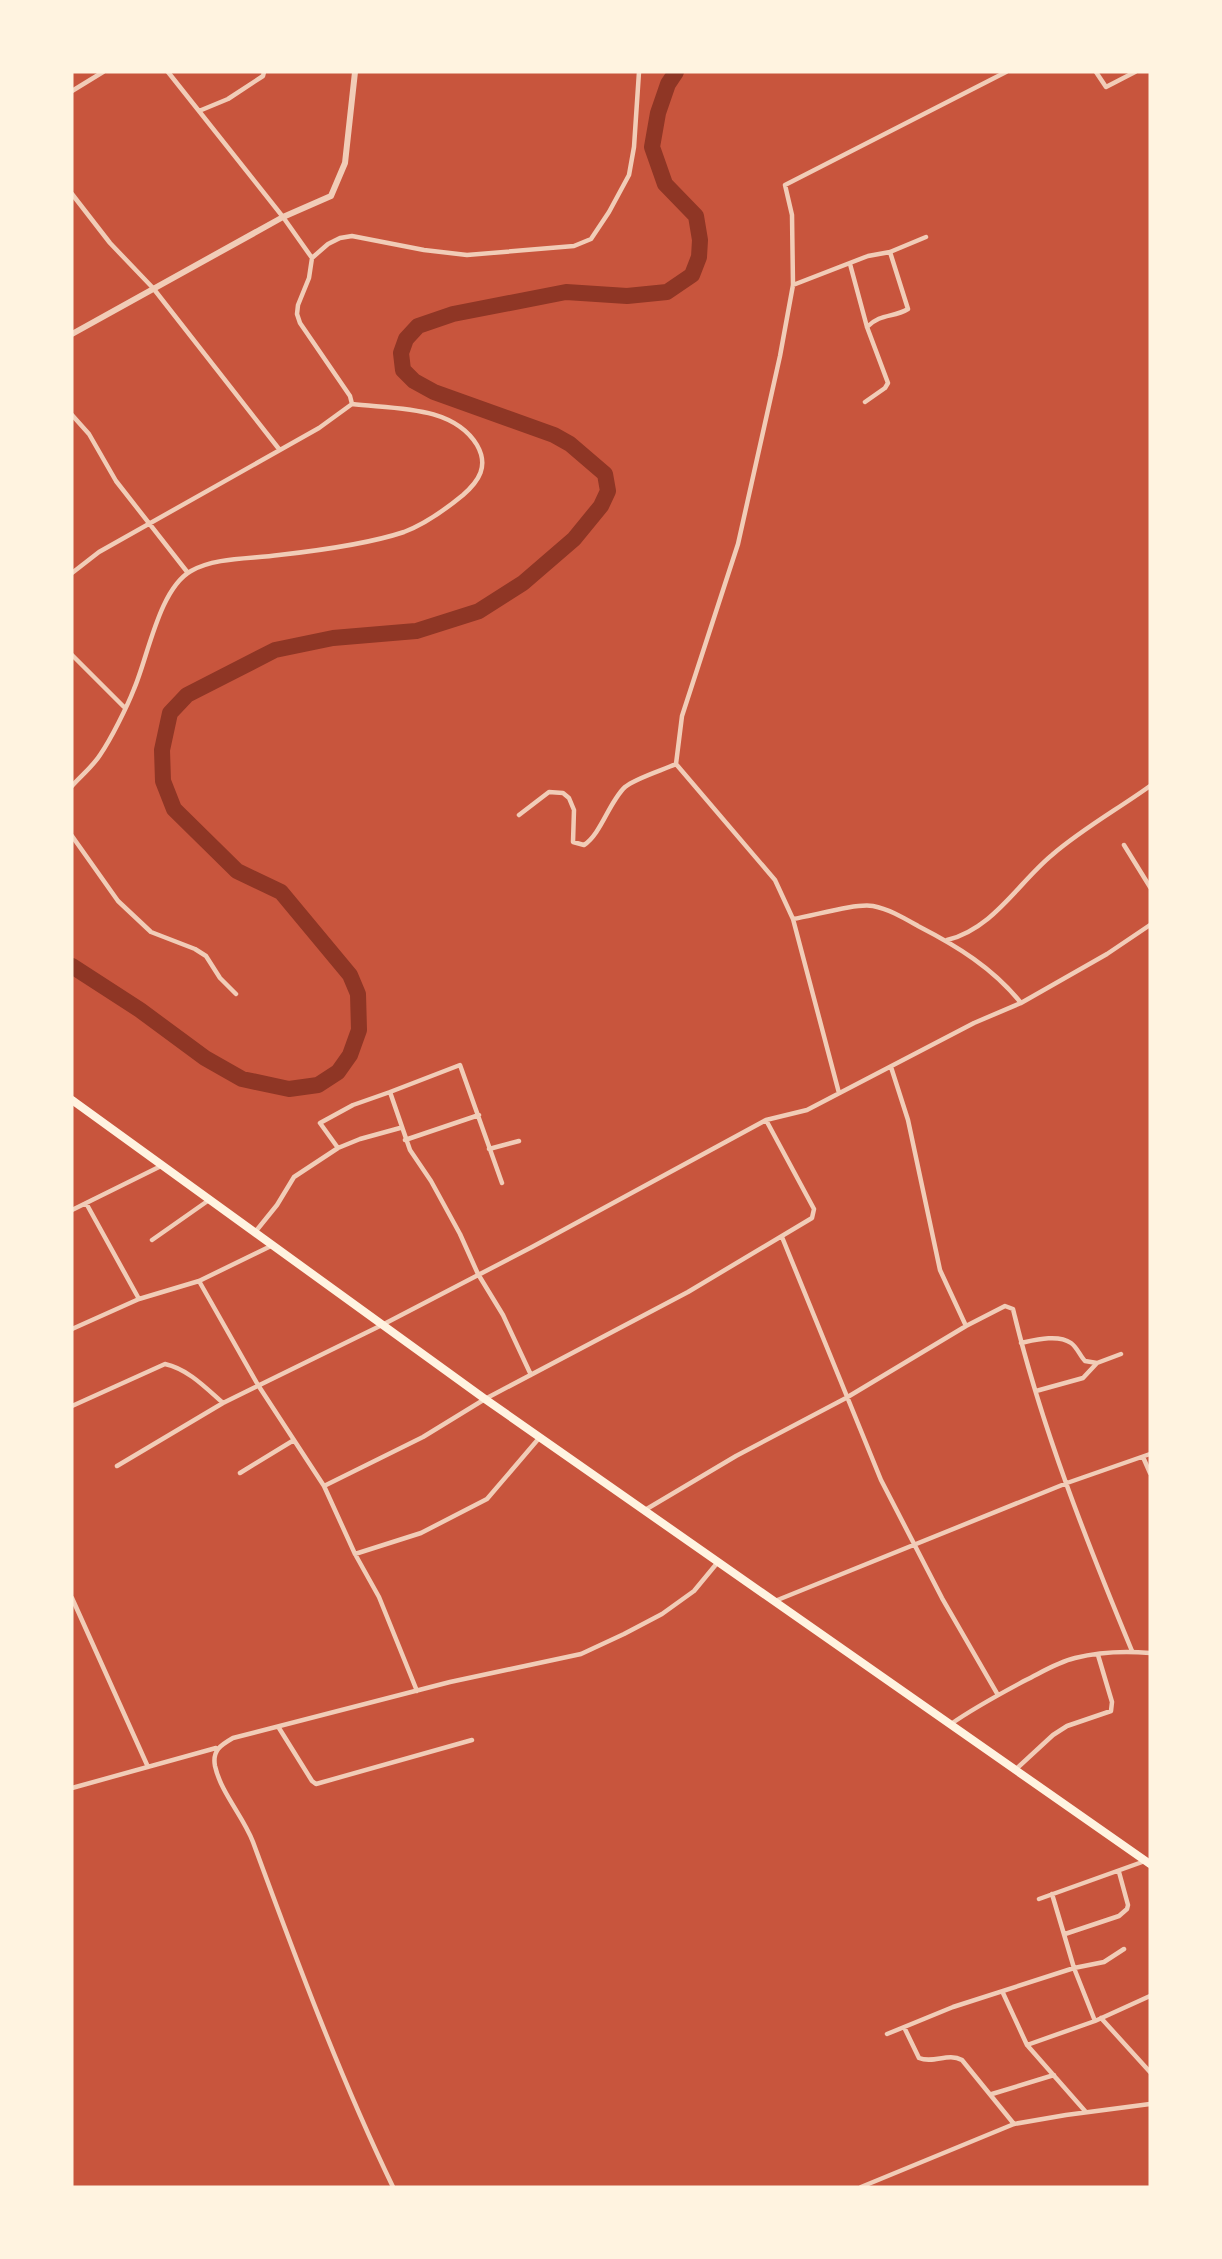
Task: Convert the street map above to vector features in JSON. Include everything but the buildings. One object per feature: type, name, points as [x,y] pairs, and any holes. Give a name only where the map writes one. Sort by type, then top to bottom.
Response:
[{"type":"highway","points":[[72,1100],[485,1399],[1148,1862]]},
{"type":"street","points":[[72,91],[103,72]]},
{"type":"street","points":[[168,72],[283,217],[312,258]]},
{"type":"street","points":[[199,111],[235,95],[263,76],[264,72]]},
{"type":"street","points":[[72,334],[283,217],[331,196],[345,163],[355,72]]},
{"type":"street","points":[[352,404],[300,323],[297,314],[309,278],[312,258],[328,244],[352,236],[467,255],[574,246],[591,239],[629,174],[634,146],[639,72]]},
{"type":"street","points":[[839,1093],[793,919],[775,880],[676,764],[677,744],[682,716],[738,544],[780,356],[793,285],[792,215],[785,185],[1006,72]]},
{"type":"street","points":[[1096,72],[1106,87],[1135,72]]},
{"type":"street","points":[[72,194],[110,243],[153,288],[279,449]]},
{"type":"street","points":[[793,285],[878,252],[890,252],[926,237]]},
{"type":"street","points":[[867,327],[884,315],[908,309],[890,252]]},
{"type":"street","points":[[850,264],[867,327],[888,383],[865,402]]},
{"type":"street","points":[[72,573],[99,552],[319,428],[352,404],[444,417],[470,433],[481,453],[484,467],[474,485],[450,506],[405,531],[281,555],[228,559],[188,573],[176,586],[161,612],[134,690],[100,755],[72,786]]},
{"type":"street","points":[[72,415],[89,434],[116,481],[188,573]]},
{"type":"street","points":[[72,655],[124,707]]},
{"type":"street","points":[[519,815],[549,792],[563,793],[569,798],[573,810],[573,842],[584,845],[591,841],[603,817],[626,786],[676,764]]},
{"type":"street","points":[[947,940],[965,934],[979,924],[1003,905],[1048,857],[1150,786]]},
{"type":"street","points":[[72,836],[118,901],[151,932],[195,949],[206,957],[220,978],[236,994]]},
{"type":"street","points":[[1124,845],[1150,887]]},
{"type":"street","points":[[793,919],[850,907],[872,906],[901,916],[947,940],[975,959],[1005,984],[1021,1003]]},
{"type":"street","points":[[117,1466],[223,1403],[532,1247],[766,1120],[807,1110],[974,1023],[1021,1003],[1107,954],[1150,925]]},
{"type":"street","points":[[338,1148],[320,1123],[353,1105],[460,1065],[502,1183]]},
{"type":"street","points":[[891,1067],[908,1120],[940,1269],[966,1326]]},
{"type":"street","points":[[390,1092],[405,1140],[460,1234],[531,1375]]},
{"type":"street","points":[[405,1140],[479,1115]]},
{"type":"street","points":[[324,1486],[422,1437],[485,1399],[688,1292],[812,1218],[814,1209],[766,1120]]},
{"type":"street","points":[[256,1231],[277,1205],[294,1177],[338,1148],[400,1128]]},
{"type":"street","points":[[489,1149],[519,1141]]},
{"type":"street","points":[[72,1210],[162,1165]]},
{"type":"street","points":[[152,1240],[210,1199]]},
{"type":"street","points":[[86,1203],[139,1299]]},
{"type":"street","points":[[782,1237],[881,1480],[914,1546],[998,1695]]},
{"type":"street","points":[[72,1329],[139,1299],[199,1281],[274,1244]]},
{"type":"street","points":[[199,1281],[258,1385],[324,1486],[355,1554],[379,1597],[417,1691]]},
{"type":"street","points":[[645,1510],[736,1456],[846,1398],[966,1326],[1010,1306],[1067,1483],[1132,1651]]},
{"type":"street","points":[[1021,1343],[1040,1339],[1068,1341],[1085,1361],[1097,1363]]},
{"type":"street","points":[[1036,1391],[1083,1378],[1097,1363],[1121,1354]]},
{"type":"street","points":[[72,1406],[165,1364],[174,1366],[197,1380],[223,1403]]},
{"type":"street","points":[[355,1554],[421,1533],[486,1499],[541,1437]]},
{"type":"street","points":[[240,1473],[294,1440]]},
{"type":"street","points":[[775,1601],[1067,1483],[1150,1454]]},
{"type":"street","points":[[1143,1457],[1150,1473]]},
{"type":"street","points":[[72,1788],[217,1748],[233,1738],[417,1691],[563,1659],[598,1647],[662,1614],[694,1591],[718,1561]]},
{"type":"street","points":[[72,1598],[148,1767]]},
{"type":"street","points":[[951,1724],[998,1695],[1075,1658],[1132,1651],[1150,1653]]},
{"type":"street","points":[[1015,1770],[1053,1735],[1067,1726],[1111,1711],[1112,1702],[1098,1655]]},
{"type":"street","points":[[279,1728],[312,1781],[317,1784],[472,1740]]},
{"type":"street","points":[[217,1748],[215,1767],[249,1831],[337,2065],[393,2187]]},
{"type":"street","points":[[1039,1899],[1148,1862]]},
{"type":"street","points":[[1065,1934],[1124,1913],[1128,1905],[1118,1872]]},
{"type":"street","points":[[1052,1894],[1074,1968],[1098,2020],[1150,2072]]},
{"type":"street","points":[[887,2034],[953,2007],[1074,1968],[1104,1962],[1124,1949]]},
{"type":"street","points":[[1003,1993],[1027,2045],[1086,2112]]},
{"type":"street","points":[[1027,2045],[1098,2020],[1150,1996]]},
{"type":"street","points":[[904,2027],[919,2058],[931,2060],[958,2057],[992,2094],[1014,2124]]},
{"type":"street","points":[[992,2094],[1054,2075]]},
{"type":"street","points":[[861,2187],[1014,2124],[1150,2104]]},
{"type":"waterway","points":[[72,966],[140,1010],[205,1058],[242,1079],[289,1089],[318,1085],[338,1072],[350,1055],[359,1030],[358,994],[350,975],[281,892],[237,871],[174,809],[163,781],[162,750],[170,713],[187,695],[275,650],[333,638],[416,631],[479,611],[523,583],[574,539],[601,506],[608,491],[605,474],[570,444],[554,435],[434,392],[414,381],[403,370],[401,353],[406,339],[418,326],[453,314],[566,292],[627,296],[667,292],[692,275],[699,257],[700,240],[696,216],[665,184],[652,147],[658,113],[668,84],[676,72]]}]
